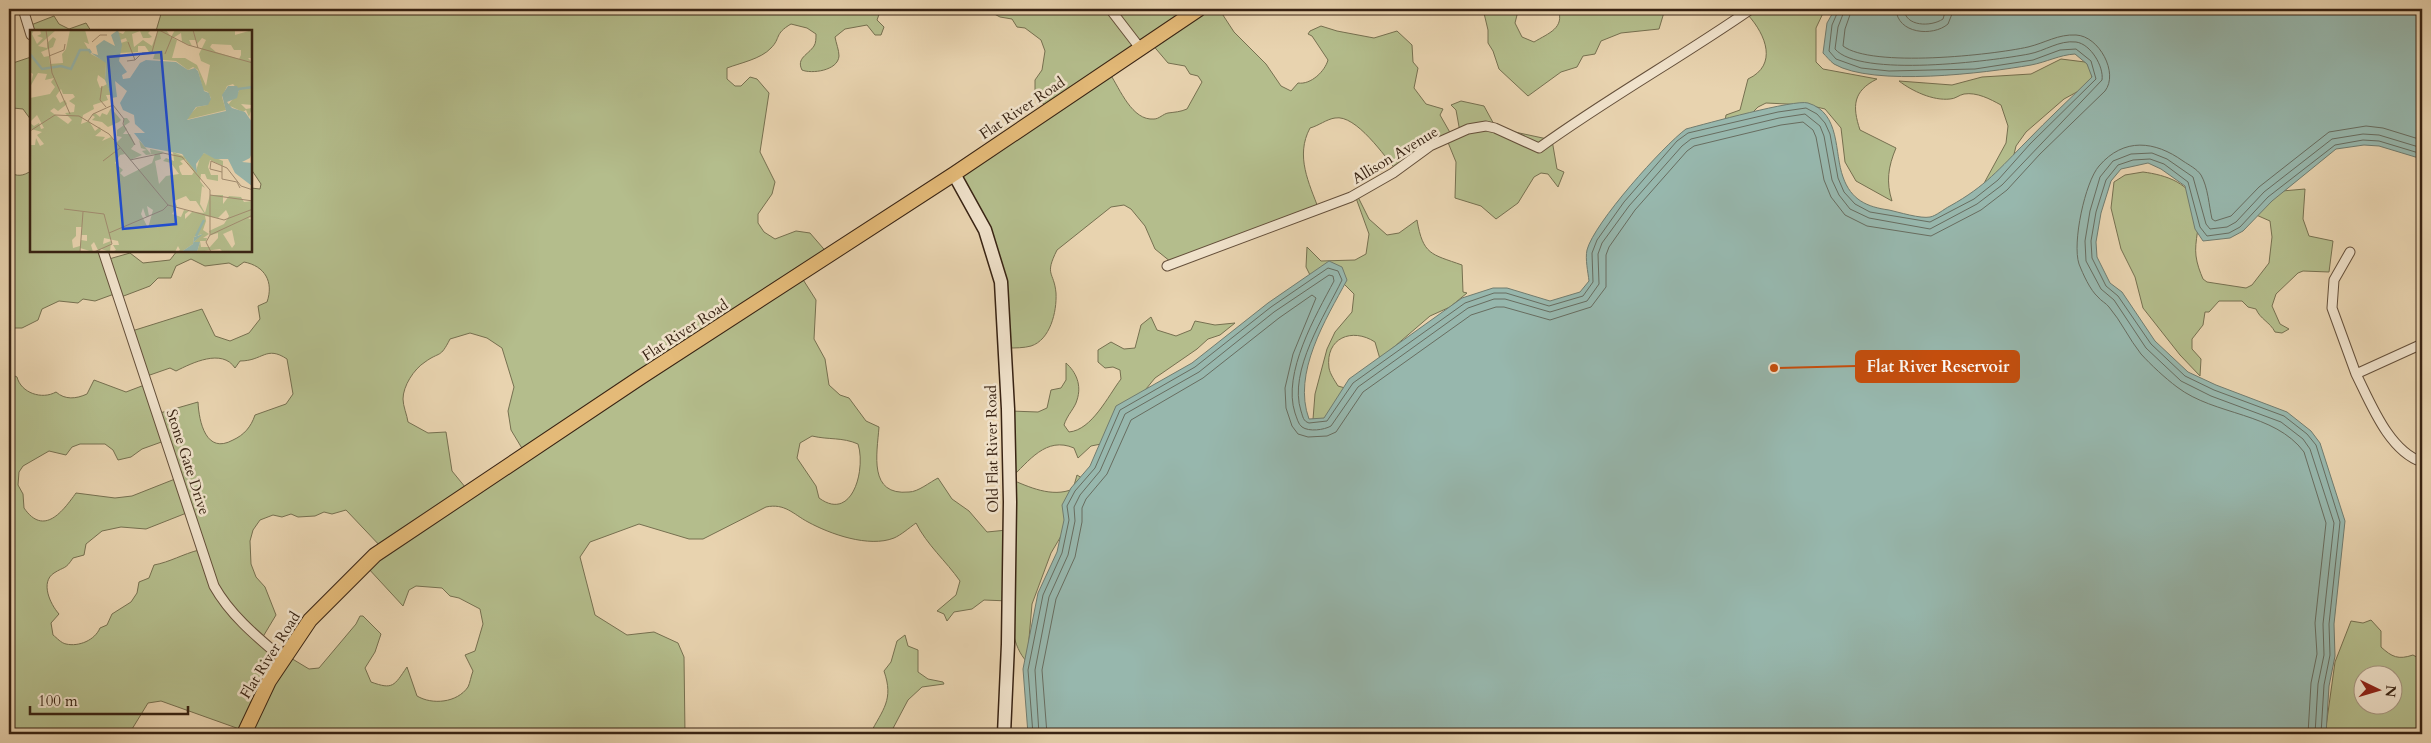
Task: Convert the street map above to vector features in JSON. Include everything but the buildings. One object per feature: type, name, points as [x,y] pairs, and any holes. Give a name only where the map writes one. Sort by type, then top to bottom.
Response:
[{"type":"main road","name":"Flat River Road","points":[[244,734],[255,707],[283,658],[310,620],[375,555],[641,378],[954,174],[1198,9]]},
{"type":"street","points":[[23,9],[30,32]]},
{"type":"street","points":[[1110,9],[1140,48]]},
{"type":"street","name":"Allison Avenue","points":[[1167,266],[1350,197],[1393,173],[1430,146],[1468,128],[1486,126],[1495,128],[1539,148],[1575,122],[1685,54],[1751,9]]},
{"type":"street","name":"Old Flat River Road","points":[[954,174],[984,230],[1001,282],[1008,409],[1010,502],[1008,644],[1004,734]]},
{"type":"street","name":"Stone Gate Drive","points":[[103,252],[214,586],[222,599],[247,628],[283,658]]},
{"type":"street","points":[[2350,252],[2334,280],[2332,308],[2356,374],[2381,422],[2409,458],[2422,462]]},
{"type":"street","points":[[2356,374],[2422,344]]},
{"type":"green space","points":[[158,9],[881,9],[877,20],[884,27],[881,35],[875,35],[867,25],[845,29],[835,37],[839,56],[834,65],[829,68],[811,72],[802,70],[800,62],[814,46],[816,34],[807,28],[791,24],[780,33],[774,45],[767,52],[727,68],[727,79],[735,86],[741,86],[750,77],[757,79],[769,93],[760,152],[775,182],[772,194],[758,214],[758,223],[764,232],[775,239],[796,231],[810,233],[829,255],[802,278],[816,300],[814,339],[825,359],[829,385],[840,395],[849,398],[866,421],[879,427],[877,460],[881,480],[887,487],[896,491],[913,492],[938,478],[952,499],[969,511],[987,532],[1007,530],[1010,411],[1038,412],[1047,408],[1051,390],[1061,388],[1066,380],[1066,363],[1073,370],[1079,389],[1076,403],[1064,425],[1069,432],[1077,430],[1092,419],[1121,379],[1120,370],[1113,367],[1105,368],[1098,362],[1098,350],[1111,342],[1124,349],[1135,348],[1141,325],[1151,317],[1157,330],[1176,336],[1191,330],[1195,321],[1215,325],[1235,323],[1220,335],[1208,339],[1197,349],[1155,378],[1101,444],[1091,446],[1078,458],[1074,448],[1055,445],[1046,448],[1031,458],[1010,479],[1041,490],[1057,492],[1073,489],[1077,475],[1082,478],[1067,526],[1051,553],[1032,604],[1027,662],[1015,641],[1009,601],[984,600],[972,609],[954,612],[947,621],[944,614],[937,611],[956,595],[960,581],[926,539],[916,523],[894,538],[884,541],[862,540],[827,531],[789,510],[773,506],[766,507],[703,539],[689,539],[639,524],[590,542],[580,557],[595,615],[627,635],[654,632],[678,643],[684,657],[685,734],[245,734],[245,731],[161,701],[148,703],[129,734],[9,734],[9,373],[17,377],[19,383],[33,394],[45,395],[56,392],[59,395],[71,398],[87,394],[94,380],[126,392],[147,384],[160,413],[198,402],[202,427],[210,440],[216,443],[224,443],[237,438],[247,430],[255,415],[286,404],[293,394],[287,359],[274,353],[240,361],[235,368],[223,359],[215,358],[198,361],[176,371],[170,368],[147,376],[132,331],[202,309],[215,336],[230,341],[249,333],[260,319],[258,306],[267,302],[269,288],[266,276],[262,271],[244,262],[237,267],[229,263],[205,266],[191,259],[176,266],[171,278],[158,278],[150,286],[121,297],[117,293],[95,301],[83,299],[78,303],[59,301],[42,309],[38,320],[22,328],[9,328],[9,172],[20,175],[30,172],[30,252],[105,252],[109,259],[130,253],[143,263],[170,260],[176,252],[252,252],[252,188],[260,189],[261,184],[252,170],[252,30],[156,30],[161,14]],"holes":[[[470,333],[487,338],[502,348],[514,387],[508,411],[511,430],[526,455],[470,493],[452,471],[446,432],[428,433],[408,422],[403,402],[403,394],[413,373],[425,362],[442,352],[450,339]],[[812,436],[846,440],[858,444],[860,454],[858,478],[848,498],[841,503],[831,504],[819,498],[816,486],[797,458],[800,443]],[[167,440],[175,479],[132,496],[115,498],[76,493],[59,513],[46,521],[31,516],[24,508],[23,494],[18,485],[19,472],[23,466],[49,451],[66,455],[72,447],[80,444],[105,444],[113,450],[118,460],[131,457],[142,449]],[[346,510],[383,549],[367,567],[403,606],[409,590],[416,586],[442,588],[450,596],[459,598],[480,609],[483,624],[475,651],[465,655],[473,671],[468,687],[458,696],[444,701],[430,701],[417,696],[407,667],[392,685],[384,686],[371,682],[365,668],[375,652],[381,634],[363,616],[360,616],[356,624],[319,668],[309,669],[261,640],[276,615],[265,587],[256,577],[251,564],[250,541],[253,530],[260,520],[273,515],[282,517],[291,514],[298,517],[315,516],[324,512],[332,514]],[[189,512],[199,550],[154,565],[149,578],[139,582],[137,593],[131,602],[112,614],[107,625],[100,628],[86,642],[71,645],[62,643],[53,635],[51,623],[59,614],[52,605],[48,593],[47,587],[50,577],[66,566],[73,558],[84,555],[86,544],[102,531],[121,527],[146,529]]]},
{"type":"green space","points":[[985,9],[1219,9],[1234,32],[1266,64],[1281,86],[1291,91],[1298,83],[1308,82],[1317,76],[1324,69],[1328,60],[1312,36],[1308,34],[1310,31],[1321,26],[1374,38],[1397,31],[1412,45],[1413,62],[1418,68],[1414,88],[1426,104],[1443,109],[1440,115],[1452,136],[1460,132],[1456,110],[1451,105],[1461,101],[1484,106],[1496,128],[1552,140],[1557,169],[1564,172],[1558,187],[1548,174],[1541,173],[1534,177],[1518,203],[1496,219],[1481,206],[1455,198],[1456,162],[1447,140],[1397,171],[1361,129],[1343,119],[1335,118],[1310,128],[1304,149],[1305,169],[1319,210],[1171,262],[1155,249],[1145,226],[1131,209],[1124,205],[1111,207],[1057,250],[1050,269],[1055,286],[1056,300],[1054,317],[1048,332],[1038,343],[1031,346],[1007,348],[1003,284],[958,178],[1047,109],[1035,92],[1035,80],[1042,70],[1045,51],[1041,40],[1025,28],[1017,27],[1012,19],[1000,17]],"holes":[[[1151,43],[1168,63],[1185,66],[1190,74],[1198,76],[1202,82],[1187,109],[1166,114],[1156,119],[1139,115],[1128,103],[1110,74]]]},
{"type":"green space","points":[[1483,9],[1501,9],[1503,13],[1518,11],[1515,23],[1522,37],[1534,42],[1550,33],[1557,25],[1560,16],[1558,9],[1665,9],[1659,29],[1621,33],[1601,41],[1595,54],[1583,56],[1577,67],[1561,72],[1528,96],[1499,69],[1488,43],[1488,30]]},
{"type":"green space","points":[[1752,9],[1825,9],[1816,28],[1816,62],[1823,69],[1877,79],[1859,94],[1856,100],[1856,114],[1860,130],[1896,148],[1889,174],[1892,201],[1856,181],[1845,162],[1841,128],[1825,109],[1808,105],[1766,103],[1758,107],[1749,116],[1725,121],[1726,115],[1740,110],[1748,79],[1763,66],[1766,58],[1764,40],[1748,15]]},
{"type":"green space","points":[[54,16],[59,24],[69,29],[86,23],[90,30],[31,30],[31,25]]},
{"type":"green space","points":[[30,57],[30,119],[23,109],[13,108],[9,104],[9,74],[13,63]]},
{"type":"green space","points":[[2061,59],[2085,62],[2093,68],[2091,81],[2086,87],[2064,99],[2026,132],[2016,146],[2010,171],[1982,187],[2006,143],[2008,126],[2001,105],[1988,98],[1974,94],[1964,94],[1952,99],[1930,97],[1916,92],[1899,81],[1952,85],[1982,77],[2031,74]]},
{"type":"green space","points":[[2143,172],[2160,175],[2177,182],[2195,200],[2199,215],[2196,256],[2203,279],[2207,282],[2246,288],[2252,285],[2269,263],[2272,237],[2270,221],[2254,214],[2282,191],[2305,189],[2303,219],[2309,236],[2333,241],[2329,272],[2303,271],[2298,273],[2276,294],[2272,306],[2280,324],[2289,329],[2282,333],[2275,332],[2256,309],[2248,307],[2242,301],[2219,301],[2209,312],[2205,312],[2203,325],[2192,339],[2192,349],[2201,359],[2200,376],[2180,355],[2143,308],[2135,277],[2121,249],[2111,208],[2114,182],[2125,175]]},
{"type":"green space","points":[[1357,195],[1369,219],[1387,235],[1399,233],[1417,220],[1422,240],[1430,252],[1462,265],[1463,292],[1467,293],[1450,307],[1430,316],[1380,359],[1375,342],[1366,338],[1349,336],[1342,338],[1336,343],[1331,349],[1329,368],[1338,386],[1352,390],[1312,432],[1315,394],[1327,349],[1335,332],[1352,312],[1354,294],[1335,275],[1310,275],[1306,267],[1307,247],[1321,261],[1355,260],[1366,254],[1369,234],[1356,198]]},
{"type":"green space","points":[[2371,620],[2381,631],[2381,647],[2396,657],[2413,655],[2422,660],[2422,734],[2325,734],[2335,662],[2351,621],[2363,623]]},
{"type":"green space","points":[[905,635],[908,646],[918,650],[918,672],[928,679],[943,682],[944,684],[922,687],[908,700],[890,734],[870,734],[886,704],[888,690],[884,671],[891,662],[897,641]]},
{"type":"water","points":[[1835,9],[1911,9],[1918,12],[1926,12],[1940,9],[2422,9],[2422,159],[2379,146],[2364,145],[2336,149],[2272,201],[2243,231],[2230,238],[2203,241],[2195,229],[2185,186],[2161,169],[2148,163],[2121,169],[2111,181],[2101,213],[2096,242],[2097,257],[2110,283],[2122,292],[2155,341],[2188,372],[2216,385],[2287,412],[2311,431],[2320,443],[2345,521],[2334,624],[2335,656],[2329,686],[2326,734],[1028,734],[1023,669],[1038,593],[1057,552],[1064,520],[1062,505],[1071,488],[1090,466],[1116,406],[1192,363],[1268,303],[1329,261],[1342,267],[1347,280],[1321,329],[1308,365],[1305,401],[1309,419],[1324,418],[1349,379],[1462,298],[1493,288],[1507,288],[1550,301],[1580,292],[1589,281],[1586,261],[1587,250],[1602,222],[1646,168],[1686,129],[1769,108],[1808,103],[1819,108],[1831,124],[1843,177],[1846,185],[1855,197],[1874,207],[1915,216],[1930,217],[1962,199],[1983,184],[2092,77],[2087,64],[2075,54],[2031,65],[1959,74],[1902,77],[1852,71],[1834,64],[1823,53],[1827,23]]},
{"type":"place","name":"Flat River Reservoir","points":[[1774,368]]}]
